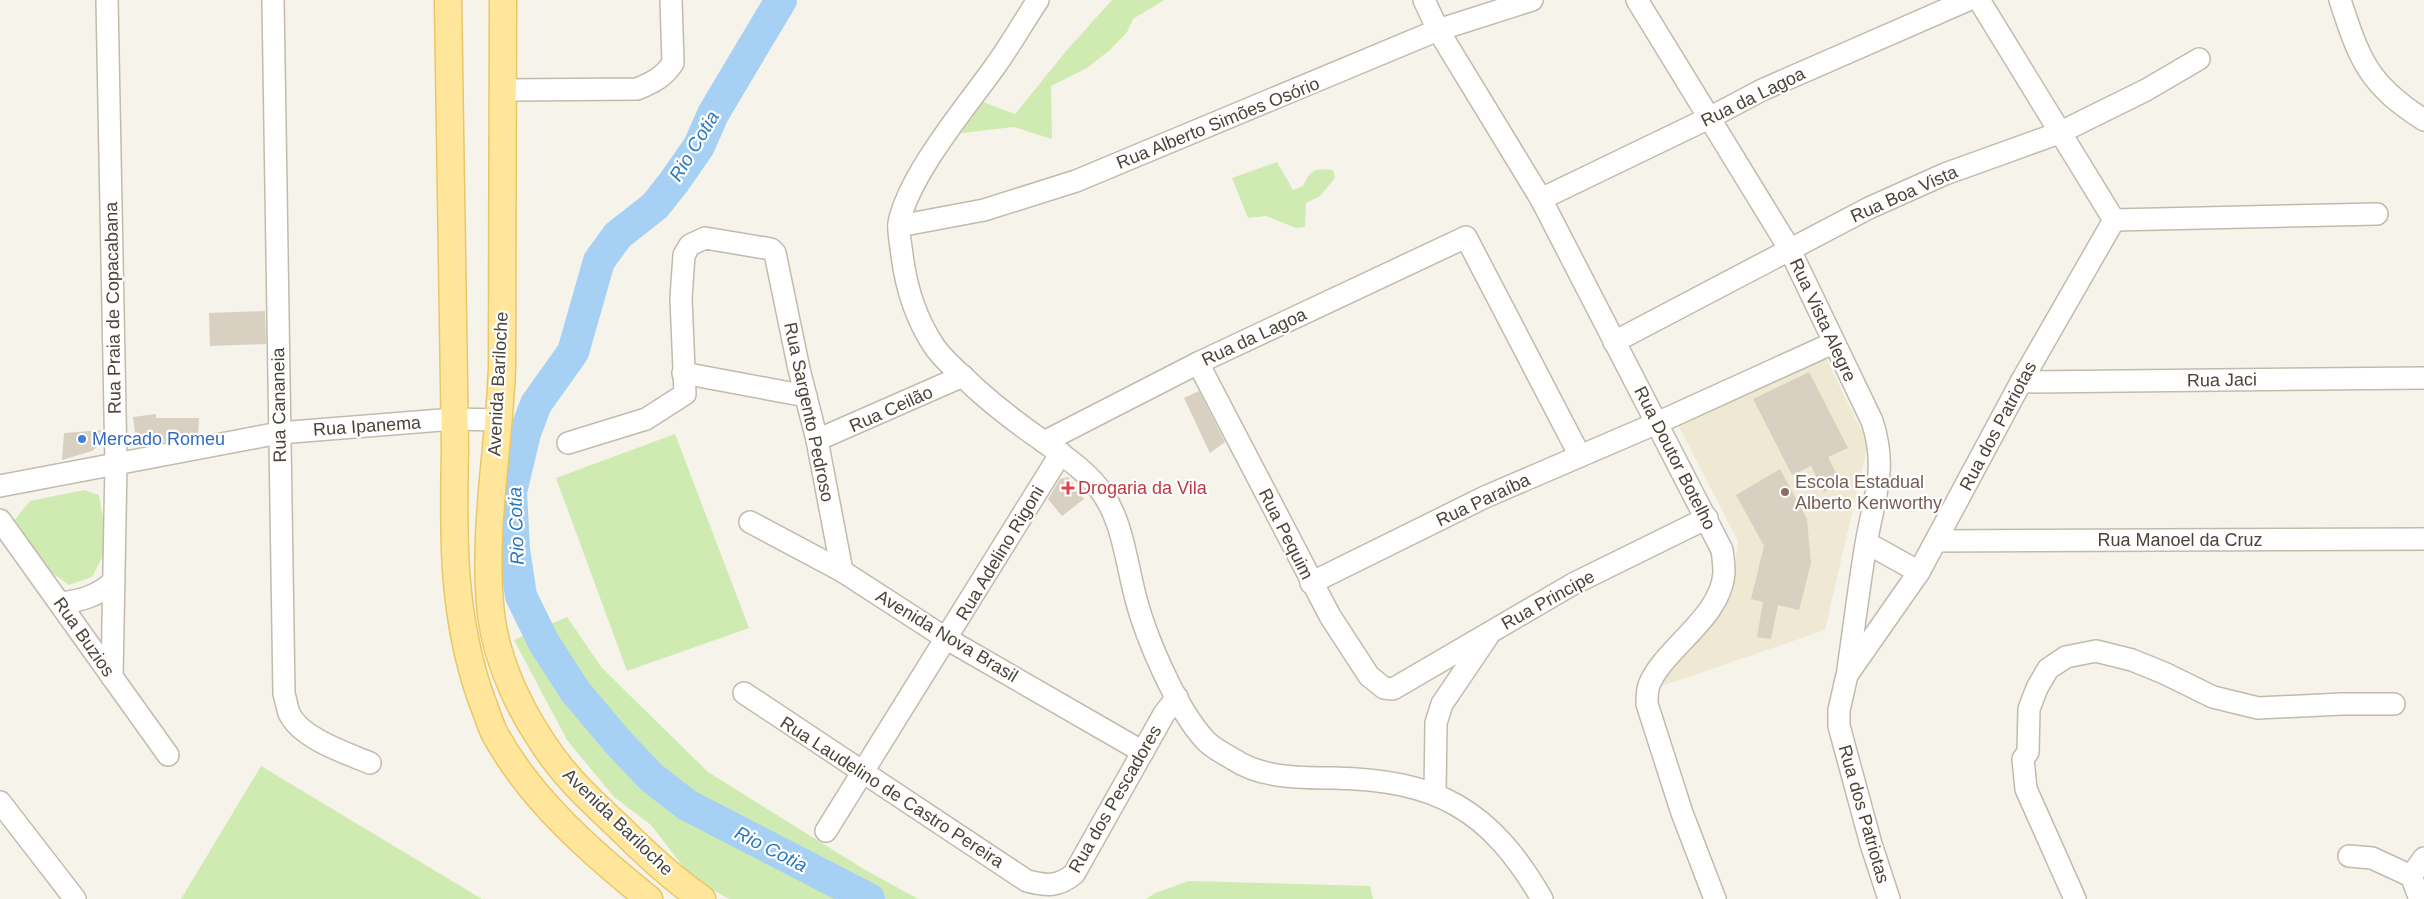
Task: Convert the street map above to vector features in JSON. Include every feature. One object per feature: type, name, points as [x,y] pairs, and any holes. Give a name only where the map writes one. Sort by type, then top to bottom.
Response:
[{"type":"main road","name":"Avenida Bariloche","points":[[448,0],[454,522],[457,597],[478,688],[495,735],[521,776],[574,834],[649,899]]},
{"type":"main road","name":"Avenida Bariloche","points":[[503,0],[504,90],[500,420],[494,446],[488,537],[492,614],[500,656],[516,696],[554,759],[580,790],[635,843],[702,899]]},
{"type":"street","name":"Rua Praia de Copacabana","points":[[107,0],[116,464],[112,677]]},
{"type":"street","name":"Rua Cananeia","points":[[273,0],[284,694],[290,714],[304,731],[327,744],[370,763]]},
{"type":"street","points":[[504,90],[638,89],[654,82],[668,71],[673,63],[671,0]]},
{"type":"street","points":[[1038,0],[997,63],[943,138],[909,194],[899,226],[904,269],[911,298],[934,347],[1010,418],[1076,464],[1103,494],[1121,535],[1139,612],[1177,697],[1207,742],[1236,762],[1269,774],[1302,778],[1362,779],[1435,793],[1467,809],[1502,840],[1530,878],[1542,899]]},
{"type":"street","name":"Rua Doutor Botelho","points":[[1424,0],[1438,30],[1541,199],[1722,550],[1724,574],[1719,590],[1706,614],[1660,668],[1648,686],[1647,704],[1682,813],[1715,899]]},
{"type":"street","name":"Rua Alberto Simões Osório","points":[[899,226],[984,210],[1076,181],[1438,30],[1532,0]]},
{"type":"street","name":"Rua Vista Alegre","points":[[1637,0],[1711,117],[1790,248],[1833,343],[1872,421],[1878,440],[1881,476],[1867,543],[1847,675]]},
{"type":"street","name":"Rua da Lagoa","points":[[1541,199],[1711,117],[1762,90],[1968,0]]},
{"type":"street","points":[[1979,0],[2114,220],[2377,214]]},
{"type":"street","points":[[2340,0],[2353,41],[2370,74],[2387,93],[2424,120]]},
{"type":"street","name":"Rua Boa Vista","points":[[1614,342],[1869,208],[1945,174],[2059,133],[2146,90],[2199,59]]},
{"type":"street","name":"Rua dos Patriotas","points":[[1889,899],[1871,844],[1838,726],[1839,710],[1847,675],[1919,572],[2021,382],[2114,220]]},
{"type":"street","name":"Rua da Lagoa","points":[[1044,442],[1198,363],[1466,236],[1580,456]]},
{"type":"street","name":"Rua Sargento Pedroso","points":[[683,374],[682,268],[684,255],[690,245],[705,238],[771,249],[775,253],[817,440],[842,572]]},
{"type":"street","name":"Rua Paraíba","points":[[1311,583],[1485,497],[1657,423],[1833,343]]},
{"type":"street","name":"Rua Pequim","points":[[1198,363],[1311,583],[1330,616],[1369,676],[1384,688],[1393,688]]},
{"type":"street","points":[[568,443],[646,419],[685,394],[683,374],[806,396]]},
{"type":"street","name":"Rua Ceilão","points":[[817,440],[963,376]]},
{"type":"street","name":"Rua Jaci","points":[[2021,382],[2424,378]]},
{"type":"street","name":"Rua Ipanema","points":[[0,486],[279,433],[454,419],[500,420]]},
{"type":"street","name":"Rua Adelino Rigoni","points":[[826,831],[864,774],[1062,454]]},
{"type":"street","name":"Rua Principe","points":[[1393,688],[1573,584],[1707,518]]},
{"type":"street","name":"Rua Buzios","points":[[0,520],[168,755]]},
{"type":"street","name":"Avenida Nova Brasil","points":[[750,522],[842,572],[947,640],[1142,752]]},
{"type":"street","name":"Rua Manoel da Cruz","points":[[1936,541],[2424,539]]},
{"type":"street","points":[[1867,543],[1919,572]]},
{"type":"street","points":[[60,603],[91,597],[103,591],[114,581]]},
{"type":"street","points":[[1435,793],[1436,723],[1442,704],[1491,632]]},
{"type":"street","points":[[2075,899],[2026,789],[2023,760],[2028,752],[2029,709],[2037,688],[2048,669],[2066,657],[2096,651],[2132,660],[2213,697],[2258,708],[2342,704],[2394,704]]},
{"type":"street","name":"Rua Laudelino de Castro Pereira","points":[[744,693],[1027,881],[1043,885]]},
{"type":"street","name":"Rua dos Pescadores","points":[[1043,885],[1054,886],[1064,882],[1074,874],[1142,752],[1177,697]]},
{"type":"street","points":[[0,802],[75,899]]},
{"type":"street","points":[[2349,856],[2372,858],[2411,876],[2420,899]]},
{"type":"street","points":[[2411,876],[2424,858]]},
{"type":"shaded area","name":"Escola Estadual Alberto Kenworthy","points":[[1823,352],[1868,444],[1825,630],[1662,686],[1677,659],[1720,603],[1733,581],[1738,541],[1676,421]]},
{"type":"green space","points":[[1112,0],[1164,0],[1133,19],[1127,32],[1110,50],[1087,68],[1051,86],[1052,139],[1014,127],[961,133],[983,102],[1015,114],[1067,50]]},
{"type":"green space","points":[[1277,162],[1293,190],[1303,186],[1314,171],[1333,170],[1335,178],[1320,196],[1306,203],[1305,227],[1296,228],[1266,216],[1248,218],[1232,178]]},
{"type":"green space","points":[[675,434],[749,628],[627,671],[556,478]]},
{"type":"green space","points":[[84,490],[99,495],[108,546],[92,577],[69,585],[48,570],[13,522],[30,501]]},
{"type":"green space","points":[[567,617],[602,668],[708,772],[862,868],[918,899],[729,899],[692,878],[651,825],[614,797],[567,740],[514,640]]},
{"type":"green space","points":[[261,766],[482,899],[181,899]]},
{"type":"green space","points":[[1189,881],[1370,886],[1373,899],[1146,899],[1155,893]]},
{"type":"building","points":[[265,311],[266,344],[210,346],[209,313]]},
{"type":"building","points":[[1809,372],[1848,448],[1828,457],[1841,483],[1824,492],[1811,466],[1792,475],[1753,399]]},
{"type":"building","points":[[1199,391],[1225,442],[1210,453],[1184,398]]},
{"type":"building","points":[[156,414],[156,418],[199,418],[198,436],[157,443],[145,442],[135,432],[133,417]]},
{"type":"building","name":"Mercado Romeu","points":[[103,430],[99,445],[92,451],[62,460],[64,433]]},
{"type":"building","points":[[1780,469],[1807,519],[1811,563],[1799,610],[1778,605],[1771,639],[1757,637],[1763,602],[1751,599],[1764,546],[1736,495]]},
{"type":"building","points":[[1068,477],[1084,499],[1062,516],[1048,499],[1060,479]]},
{"type":"waterway","name":"Rio Cotia","points":[[781,0],[713,114],[699,146],[674,182],[655,206],[618,235],[599,261],[573,352],[536,404],[525,433],[511,492],[514,549],[521,596],[544,643],[575,691],[617,741],[651,777],[687,805],[869,899]]},
{"type":"place","name":"Mercado Romeu","points":[[82,439]]},
{"type":"place","name":"Drogaria da Vila","points":[[1068,488]]},
{"type":"place","name":"Escola Estadual Alberto Kenworthy","points":[[1785,492]]}]
